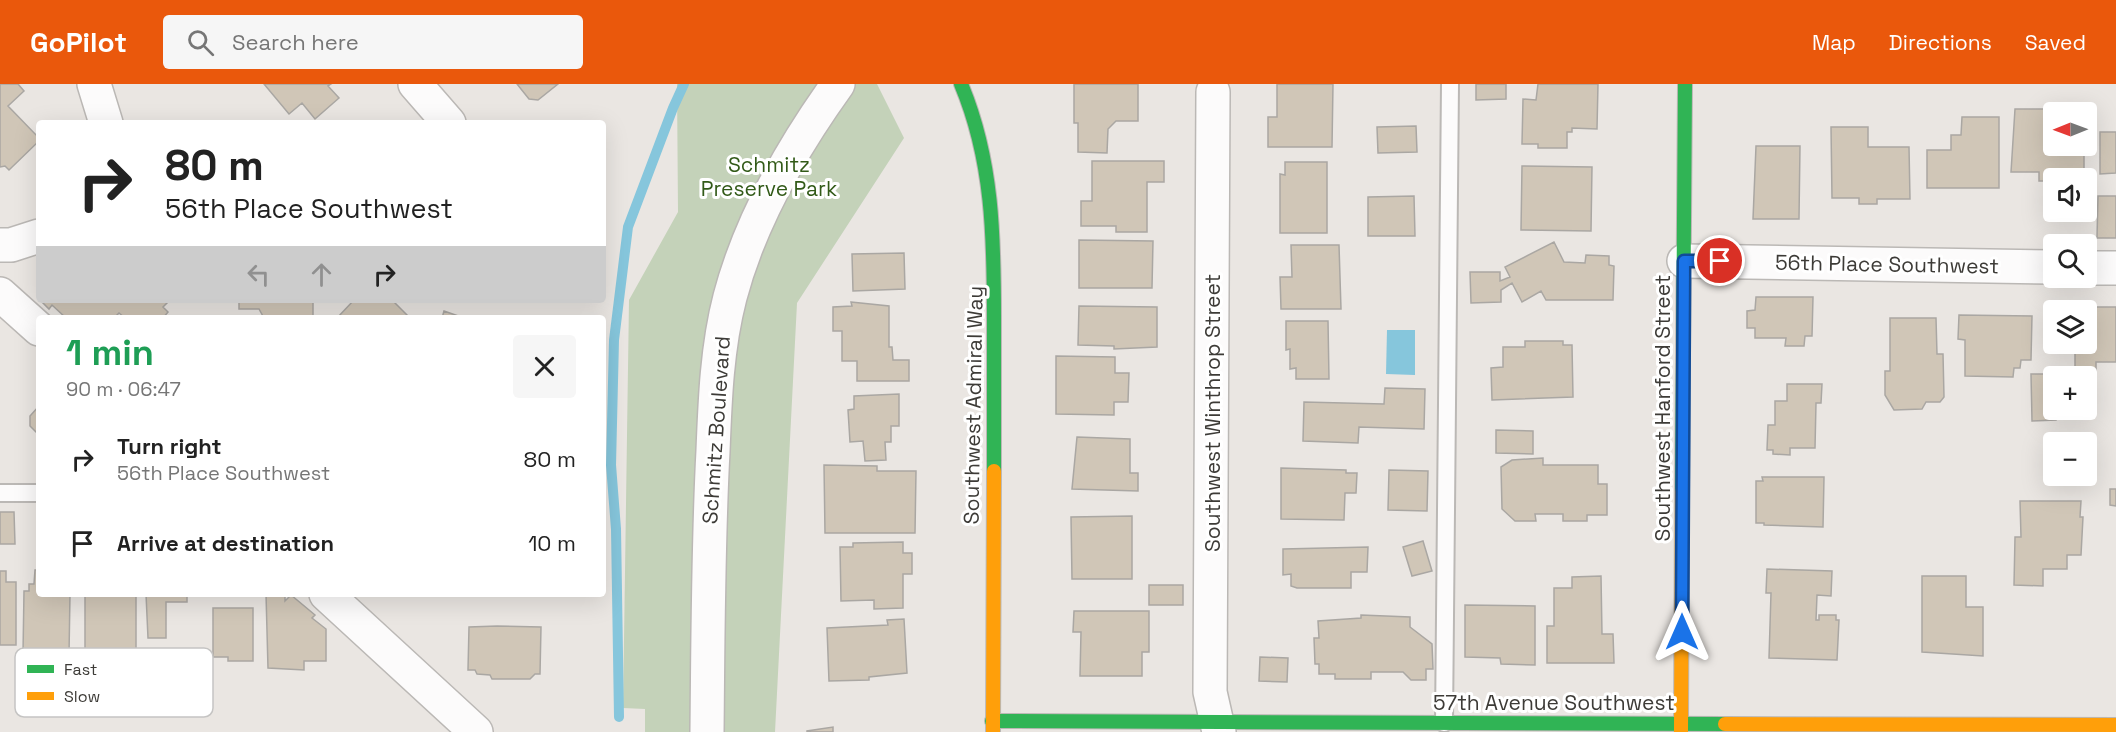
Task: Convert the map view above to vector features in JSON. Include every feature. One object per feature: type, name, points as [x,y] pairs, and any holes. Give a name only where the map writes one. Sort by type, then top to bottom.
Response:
[{"type":"street","points":[[94,84],[106,120]]},
{"type":"street","points":[[415,84],[446,120]]},
{"type":"street","name":"Schmitz Boulevard","points":[[706,732],[709,519],[716,387],[722,336],[730,297],[744,254],[772,190],[812,120],[838,84]]},
{"type":"street","name":"Southwest Admiral Way","points":[[962,84],[979,129],[986,157],[994,236],[992,726]]},
{"type":"street","name":"Southwest Hanford Street","points":[[1681,727],[1684,261],[1688,84]]},
{"type":"street","name":"Southwest Winthrop Street","points":[[1214,92],[1210,692],[1218,727]]},
{"type":"street","points":[[0,245],[12,245],[36,237]]},
{"type":"street","name":"56th Place Southwest","points":[[1684,261],[2043,267]]},
{"type":"street","points":[[2097,268],[2116,268]]},
{"type":"street","points":[[0,294],[36,326]]},
{"type":"street","points":[[329,597],[476,732]]},
{"type":"street","name":"57th Avenue Southwest","points":[[992,726],[1417,727],[1444,723],[1681,727],[2116,725]]},
{"type":"lane","points":[[1444,723],[1450,84]]},
{"type":"lane","points":[[0,493],[36,492]]},
{"type":"green space","name":"Schmitz Preserve Park","points":[[677,84],[877,84],[904,138],[797,303],[775,732],[645,732],[645,709],[623,708],[629,300],[678,212]]},
{"type":"water","points":[[1387,330],[1415,330],[1415,375],[1386,374]]},
{"type":"building","points":[[0,84],[18,84],[24,91],[8,106],[36,135],[36,144],[9,170],[5,166],[0,167]]},
{"type":"building","points":[[264,84],[331,84],[328,86],[339,98],[315,119],[302,103],[289,114]]},
{"type":"building","points":[[517,84],[558,84],[538,100],[529,99]]},
{"type":"building","points":[[1074,84],[1138,84],[1138,121],[1116,121],[1108,129],[1107,153],[1078,152],[1078,123],[1074,123]]},
{"type":"building","points":[[1277,84],[1333,84],[1332,147],[1268,147],[1268,117],[1277,117]]},
{"type":"building","points":[[1476,84],[1506,84],[1506,99],[1476,100]]},
{"type":"building","points":[[1538,84],[1598,84],[1597,129],[1572,128],[1572,132],[1567,132],[1567,148],[1538,148],[1538,144],[1522,144],[1523,99],[1536,100]]},
{"type":"building","points":[[2015,109],[2043,109],[2043,156],[2084,156],[2084,168],[2043,168],[2043,181],[2039,181],[2039,172],[2011,172]]},
{"type":"building","points":[[1962,117],[1999,117],[1999,188],[1927,188],[1927,150],[1951,150],[1951,135],[1961,135]]},
{"type":"building","points":[[1416,126],[1417,152],[1378,153],[1377,127]]},
{"type":"building","points":[[1831,127],[1868,127],[1868,147],[1909,147],[1910,199],[1877,199],[1877,204],[1859,204],[1859,198],[1832,198]]},
{"type":"building","points":[[2100,132],[2116,132],[2116,173],[2100,174]]},
{"type":"building","points":[[1756,146],[1800,146],[1799,219],[1753,219]]},
{"type":"building","points":[[1092,161],[1164,161],[1164,182],[1147,182],[1147,232],[1116,232],[1116,226],[1081,226],[1081,201],[1092,201]]},
{"type":"building","points":[[1285,162],[1327,162],[1327,233],[1280,233],[1280,174],[1285,175]]},
{"type":"building","points":[[1522,166],[1592,167],[1591,231],[1521,230]]},
{"type":"building","points":[[1414,196],[1415,236],[1368,236],[1368,197]]},
{"type":"building","points":[[2098,196],[2116,196],[2116,238],[2097,238]]},
{"type":"building","points":[[1079,240],[1153,241],[1152,288],[1079,288]]},
{"type":"building","points":[[1554,242],[1564,262],[1585,263],[1586,255],[1609,256],[1609,265],[1614,266],[1613,300],[1546,300],[1541,291],[1522,302],[1512,283],[1501,290],[1501,302],[1471,303],[1470,272],[1500,272],[1500,281],[1510,277],[1505,267]]},
{"type":"building","points":[[1291,245],[1339,245],[1341,309],[1281,309],[1280,277],[1292,277]]},
{"type":"building","points":[[904,253],[905,289],[853,291],[852,254]]},
{"type":"building","points":[[1756,297],[1813,297],[1812,336],[1805,336],[1804,346],[1785,346],[1786,338],[1755,338],[1755,328],[1747,328],[1747,311],[1755,310]]},
{"type":"building","points":[[851,302],[889,306],[889,347],[892,347],[893,360],[909,360],[909,381],[857,381],[857,361],[842,361],[842,331],[833,331],[833,307],[852,306]]},
{"type":"building","points":[[43,303],[167,303],[163,307],[168,312],[166,315],[121,315],[119,313],[117,315],[63,315],[52,305],[49,309]]},
{"type":"building","points":[[239,303],[313,303],[313,315],[262,315],[259,309],[239,309]]},
{"type":"building","points":[[351,303],[395,303],[407,315],[340,315]]},
{"type":"building","points":[[1079,306],[1157,307],[1157,347],[1114,349],[1114,346],[1078,345]]},
{"type":"building","points":[[2097,307],[2116,307],[2116,362],[2096,362],[2096,366],[2075,366],[2075,354],[2097,354]]},
{"type":"building","points":[[444,311],[455,315],[443,315]]},
{"type":"building","points":[[1959,315],[2032,316],[2031,360],[2021,360],[2020,368],[2014,368],[2013,377],[1965,376],[1965,340],[1958,339]]},
{"type":"building","points":[[1890,318],[1936,318],[1937,354],[1943,354],[1944,397],[1940,402],[1926,402],[1922,409],[1894,410],[1885,395],[1885,371],[1890,371]]},
{"type":"building","points":[[1286,321],[1328,321],[1329,379],[1296,379],[1296,368],[1290,369],[1290,349],[1286,350]]},
{"type":"building","points":[[1525,341],[1563,341],[1563,345],[1572,345],[1573,397],[1492,400],[1491,368],[1503,367],[1503,347],[1525,347]]},
{"type":"building","points":[[1056,356],[1115,357],[1115,373],[1129,373],[1128,402],[1114,402],[1114,415],[1056,414]]},
{"type":"building","points":[[2031,374],[2043,374],[2043,420],[2056,420],[2032,421]]},
{"type":"building","points":[[1787,384],[1822,384],[1821,403],[1816,403],[1815,448],[1790,448],[1790,455],[1773,454],[1773,450],[1767,450],[1768,425],[1775,425],[1775,401],[1787,401]]},
{"type":"building","points":[[1385,388],[1425,389],[1424,429],[1359,427],[1358,443],[1303,441],[1304,402],[1384,404]]},
{"type":"building","points":[[899,394],[899,426],[891,426],[891,442],[885,442],[886,460],[865,461],[863,441],[850,442],[848,410],[854,409],[854,396]]},
{"type":"building","points":[[36,409],[36,432],[30,426],[30,416]]},
{"type":"building","points":[[1496,430],[1533,431],[1533,454],[1496,453]]},
{"type":"building","points":[[1077,437],[1130,439],[1130,473],[1138,473],[1138,491],[1072,489]]},
{"type":"building","points":[[1543,458],[1543,465],[1598,465],[1598,484],[1607,484],[1607,515],[1587,515],[1587,521],[1563,521],[1563,514],[1535,514],[1536,521],[1515,521],[1502,509],[1501,467],[1512,460]]},
{"type":"building","points":[[824,465],[877,466],[877,471],[916,471],[915,533],[825,533]]},
{"type":"building","points":[[1281,468],[1346,470],[1346,473],[1357,473],[1356,493],[1345,493],[1344,520],[1281,519]]},
{"type":"building","points":[[1389,470],[1428,471],[1427,511],[1388,510]]},
{"type":"building","points":[[1762,477],[1824,477],[1823,527],[1756,523],[1756,481],[1763,481]]},
{"type":"building","points":[[2110,489],[2116,489],[2116,506],[2110,505]]},
{"type":"building","points":[[2020,501],[2081,501],[2080,517],[2083,517],[2081,555],[2067,555],[2067,569],[2043,569],[2043,586],[2014,585],[2015,537],[2021,537]]},
{"type":"building","points":[[0,512],[14,512],[15,544],[0,544]]},
{"type":"building","points":[[1132,516],[1132,579],[1072,579],[1071,517]]},
{"type":"building","points":[[1423,541],[1432,571],[1412,576],[1403,547]]},
{"type":"building","points":[[903,542],[903,553],[912,553],[912,574],[903,574],[903,608],[874,609],[874,600],[841,601],[840,547],[853,547],[853,543]]},
{"type":"building","points":[[1368,547],[1367,572],[1351,572],[1351,588],[1297,588],[1291,586],[1291,574],[1283,575],[1283,549]]},
{"type":"building","points":[[1767,569],[1832,571],[1831,596],[1817,595],[1816,620],[1819,620],[1819,615],[1836,615],[1836,620],[1839,620],[1837,660],[1769,658],[1771,593],[1766,593]]},
{"type":"building","points":[[36,570],[36,597],[70,597],[69,648],[23,648],[24,591],[29,591],[29,584],[34,584]]},
{"type":"building","points":[[0,571],[6,571],[6,582],[16,582],[16,645],[0,645]]},
{"type":"building","points":[[1601,576],[1602,634],[1613,634],[1614,663],[1547,663],[1547,626],[1554,626],[1554,588],[1572,588],[1572,577]]},
{"type":"building","points":[[1922,576],[1966,576],[1966,607],[1983,607],[1983,656],[1922,652]]},
{"type":"building","points":[[1149,585],[1183,585],[1183,605],[1149,605]]},
{"type":"building","points":[[85,597],[136,597],[136,648],[85,648]]},
{"type":"building","points":[[146,597],[187,597],[187,602],[166,602],[166,638],[148,638]]},
{"type":"building","points":[[266,597],[285,597],[285,601],[289,597],[293,597],[315,615],[312,618],[326,629],[326,661],[304,661],[304,670],[268,668]]},
{"type":"building","points":[[1465,605],[1535,606],[1535,665],[1501,664],[1500,658],[1465,657]]},
{"type":"building","points":[[213,608],[253,608],[253,661],[228,661],[228,657],[213,657]]},
{"type":"building","points":[[1074,611],[1149,611],[1149,652],[1142,652],[1142,676],[1080,676],[1081,632],[1073,632]]},
{"type":"building","points":[[1361,615],[1410,617],[1410,627],[1432,644],[1433,669],[1426,669],[1426,680],[1411,680],[1403,672],[1371,672],[1371,679],[1335,679],[1335,674],[1319,674],[1319,664],[1315,664],[1314,638],[1319,638],[1318,621],[1361,618]]},
{"type":"building","points":[[904,619],[907,673],[869,677],[869,680],[829,681],[827,628],[888,625],[887,620]]},
{"type":"building","points":[[469,627],[541,627],[540,674],[535,674],[530,679],[492,679],[490,675],[477,674],[475,670],[468,670]]},
{"type":"building","points":[[1260,657],[1288,658],[1287,682],[1259,681]]},
{"type":"building","points":[[833,727],[833,732],[807,732],[807,731]]},
{"type":"waterway","points":[[619,717],[616,529],[611,465],[614,340],[628,227],[684,84]]},
{"type":"traffic: fast","points":[[961,84],[980,141],[990,200],[994,289],[994,471]]},
{"type":"traffic: fast","points":[[1682,492],[1685,84]]},
{"type":"traffic: fast","points":[[992,721],[1725,724]]},
{"type":"traffic: slow","points":[[993,732],[994,471]]},
{"type":"traffic: slow","points":[[1681,732],[1682,492]]},
{"type":"traffic: slow","points":[[1725,724],[2116,725]]},
{"type":"route","points":[[1682,632],[1684,261],[1720,261]]}]
